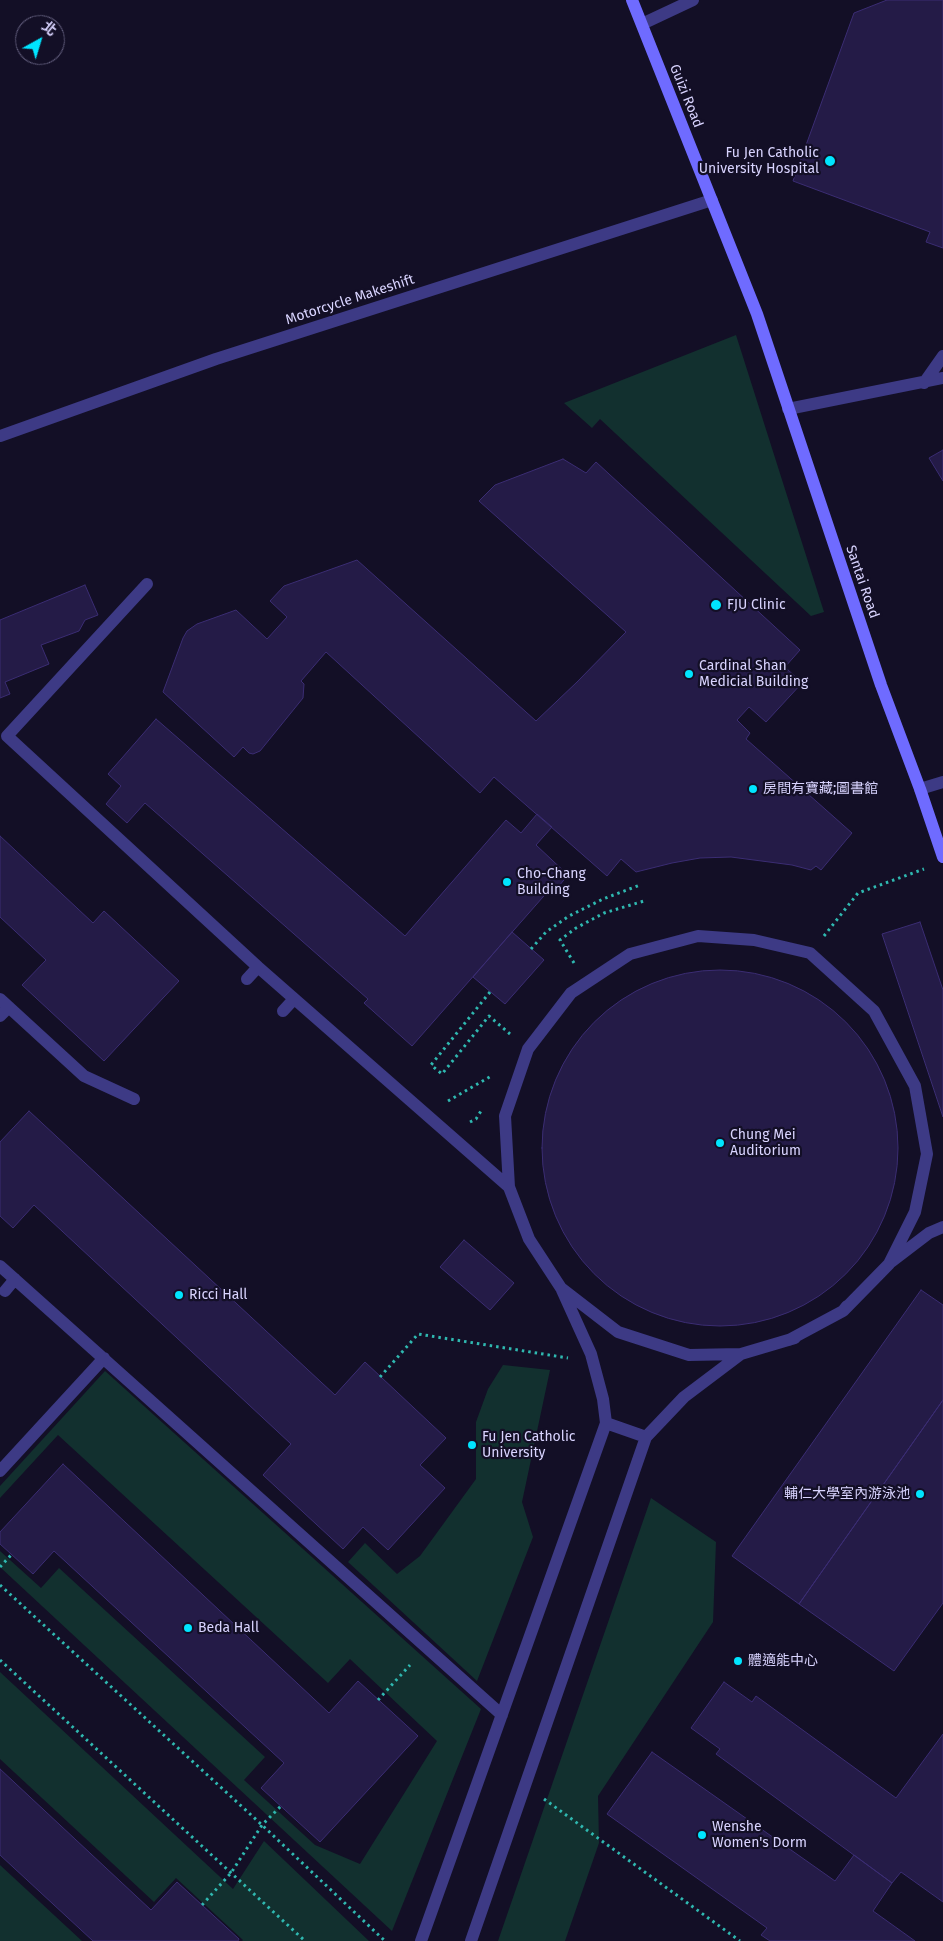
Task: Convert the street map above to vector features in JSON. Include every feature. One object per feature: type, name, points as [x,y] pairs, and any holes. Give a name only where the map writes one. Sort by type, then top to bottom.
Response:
[{"type":"street","name":"Guizi Road","points":[[632,0],[757,314]]},
{"type":"street","name":"Santai Road","points":[[757,314],[881,685],[943,857]]},
{"type":"lane","points":[[642,24],[693,0]]},
{"type":"lane","name":"Motorcycle Makeshift","points":[[0,436],[216,359],[712,200]]},
{"type":"lane","points":[[924,383],[943,356]]},
{"type":"lane","points":[[788,409],[943,378]]},
{"type":"lane","points":[[147,584],[8,736],[258,967],[508,1187]]},
{"type":"lane","points":[[920,789],[943,782]]},
{"type":"lane","points":[[421,1941],[606,1423],[602,1398],[590,1354],[561,1288],[529,1239],[508,1187],[505,1116],[528,1049],[571,993],[630,954],[698,936],[754,940],[810,953],[874,1011],[915,1086],[927,1154],[915,1212],[889,1264]]},
{"type":"lane","points":[[247,979],[258,967]]},
{"type":"lane","points":[[283,1012],[294,999]]},
{"type":"lane","points":[[3,1008],[84,1076],[134,1099]]},
{"type":"lane","points":[[561,1288],[618,1332],[689,1354],[741,1354],[796,1338],[843,1311],[889,1264],[929,1233],[943,1227]]},
{"type":"lane","points":[[0,1266],[502,1715]]},
{"type":"lane","points":[[5,1291],[15,1279]]},
{"type":"lane","points":[[471,1941],[646,1437],[684,1397],[741,1354]]},
{"type":"lane","points":[[0,1471],[104,1358]]},
{"type":"lane","points":[[606,1423],[646,1437]]},
{"type":"path","points":[[810,953],[858,893],[925,869]]},
{"type":"path","points":[[531,949],[546,932],[570,916],[603,899],[640,885]]},
{"type":"path","points":[[586,983],[560,940],[576,928],[604,913],[644,901]]},
{"type":"path","points":[[567,968],[580,957]]},
{"type":"path","points":[[490,992],[431,1065],[442,1074],[489,1016],[528,1049]]},
{"type":"path","points":[[506,1041],[509,1033],[515,1026]]},
{"type":"path","points":[[490,1083],[496,1067]]},
{"type":"path","points":[[444,1104],[493,1075]]},
{"type":"path","points":[[466,1124],[476,1119],[484,1106]]},
{"type":"path","points":[[380,1376],[418,1334],[573,1359],[569,1350]]},
{"type":"path","points":[[0,1567],[12,1554]]},
{"type":"path","points":[[0,1585],[262,1825],[385,1941]]},
{"type":"path","points":[[378,1700],[426,1647]]},
{"type":"path","points":[[0,1660],[305,1941]]},
{"type":"path","points":[[539,1796],[740,1941]]},
{"type":"path","points":[[202,1905],[231,1873],[262,1825],[281,1806]]},
{"type":"green space","points":[[736,335],[824,612],[811,616],[600,419],[592,428],[564,403]]},
{"type":"green space","points":[[503,1365],[550,1370],[522,1502],[533,1537],[477,1681],[348,1562],[365,1543],[397,1574],[420,1556],[476,1479],[476,1422],[488,1389]]},
{"type":"green space","points":[[105,1371],[481,1709],[392,1931],[0,1567],[0,1551],[41,1588],[59,1568],[265,1757],[244,1780],[315,1845],[360,1864],[437,1741],[350,1659],[328,1683],[58,1435],[0,1498],[0,1486]]},
{"type":"green space","points":[[651,1498],[716,1542],[713,1622],[598,1796],[599,1843],[565,1941],[498,1941]]},
{"type":"green space","points":[[0,1672],[233,1889],[264,1841],[369,1941],[242,1941],[176,1878],[154,1902],[0,1759]]},
{"type":"green space","points":[[0,1865],[82,1941],[0,1941]]},
{"type":"building","points":[[887,0],[943,0],[943,248],[926,242],[930,232],[793,181],[854,13]]},
{"type":"building","points":[[943,450],[943,481],[929,458]]},
{"type":"building","name":"Cardinal Shan Medicial Building","points":[[563,459],[586,473],[596,462],[800,650],[785,667],[802,683],[766,722],[749,707],[737,720],[750,733],[746,739],[852,833],[821,870],[816,866],[811,870],[792,865],[731,857],[700,858],[636,872],[621,859],[607,876],[494,777],[480,793],[326,652],[301,681],[304,684],[303,698],[260,751],[253,754],[243,747],[234,757],[163,692],[183,638],[187,631],[197,624],[236,610],[267,639],[287,617],[270,601],[284,586],[357,560],[536,721],[626,632],[479,501],[495,485]]},
{"type":"building","points":[[85,585],[98,615],[85,620],[79,631],[41,645],[49,664],[5,682],[10,694],[0,698],[0,620]]},
{"type":"building","name":"Cho-Chang Building","points":[[156,719],[405,936],[506,820],[521,833],[537,814],[552,827],[536,845],[568,875],[554,892],[550,889],[412,1046],[364,1003],[368,999],[145,803],[127,823],[106,804],[121,786],[108,774]]},
{"type":"building","points":[[0,836],[93,923],[104,911],[179,981],[104,1061],[22,985],[46,960],[0,917]]},
{"type":"building","points":[[920,922],[943,990],[943,1117],[882,934]]},
{"type":"building","points":[[512,932],[544,960],[505,1004],[473,977]]},
{"type":"building","name":"Chung Mei Auditorium","points":[[703,970],[737,970],[772,977],[804,991],[833,1010],[858,1035],[877,1064],[891,1096],[898,1131],[895,1183],[885,1216],[858,1261],[833,1286],[804,1305],[772,1319],[737,1326],[703,1326],[668,1319],[636,1305],[607,1286],[582,1261],[563,1232],[549,1200],[542,1165],[542,1131],[549,1096],[563,1064],[582,1035],[607,1010],[636,991],[668,977]]},
{"type":"building","name":"Ricci Hall","points":[[29,1111],[335,1395],[365,1362],[446,1438],[420,1465],[445,1488],[388,1550],[363,1527],[343,1549],[263,1475],[291,1444],[34,1205],[13,1228],[0,1216],[0,1142]]},
{"type":"building","points":[[464,1240],[514,1283],[490,1310],[440,1267]]},
{"type":"building","points":[[921,1290],[943,1305],[943,1400],[799,1604],[732,1556]]},
{"type":"building","points":[[943,1400],[943,1603],[894,1671],[799,1604]]},
{"type":"building","name":"Beda Hall","points":[[63,1464],[329,1713],[358,1681],[418,1736],[320,1842],[261,1788],[284,1763],[54,1551],[33,1574],[0,1544],[0,1532]]},
{"type":"building","points":[[724,1682],[752,1702],[756,1696],[896,1798],[943,1734],[943,1902],[901,1872],[892,1883],[716,1754],[720,1749],[691,1728]]},
{"type":"building","name":"Wenshe Women's Dorm","points":[[652,1752],[835,1881],[854,1855],[892,1883],[873,1911],[915,1941],[770,1941],[761,1935],[767,1928],[607,1814]]},
{"type":"building","points":[[0,1769],[151,1910],[177,1882],[239,1939],[238,1941],[93,1941],[0,1855]]},
{"type":"place","name":"Fu Jen Catholic University Hospital","points":[[830,161]]},
{"type":"place","name":"FJU Clinic","points":[[716,605]]},
{"type":"place","name":"Cardinal Shan Medicial Building","points":[[689,674]]},
{"type":"place","name":"房間有寶藏;圖書館","points":[[753,789]]},
{"type":"place","name":"Cho-Chang Building","points":[[507,882]]},
{"type":"place","name":"Chung Mei Auditorium","points":[[720,1143]]},
{"type":"place","name":"Ricci Hall","points":[[179,1295]]},
{"type":"place","name":"Fu Jen Catholic University","points":[[472,1445]]},
{"type":"place","name":"輔仁大學室內游泳池","points":[[920,1494]]},
{"type":"place","name":"Beda Hall","points":[[188,1628]]},
{"type":"place","name":"體適能中心","points":[[738,1661]]},
{"type":"place","name":"Wenshe Women's Dorm","points":[[702,1835]]}]
